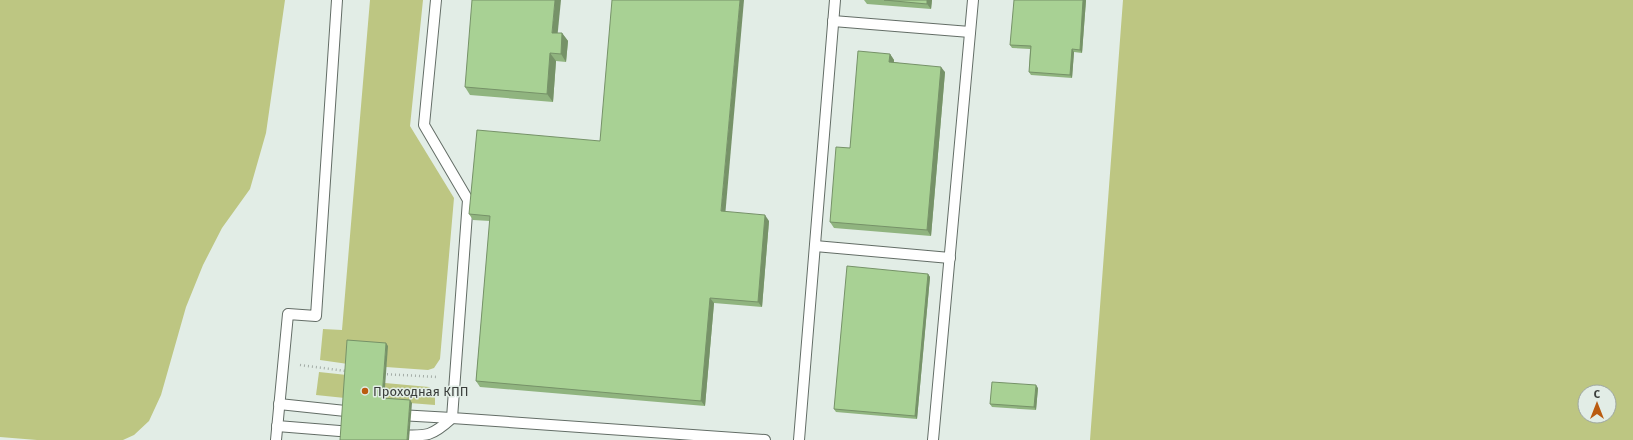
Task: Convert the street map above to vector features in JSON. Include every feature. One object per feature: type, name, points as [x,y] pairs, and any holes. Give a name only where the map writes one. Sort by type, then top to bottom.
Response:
[{"type":"lane","points":[[276,440],[288,314],[316,316],[337,0]]},
{"type":"lane","points":[[382,434],[426,435],[435,433],[452,418],[468,200],[424,125],[436,0]]},
{"type":"lane","points":[[799,440],[835,0]]},
{"type":"lane","points":[[933,440],[973,0]]},
{"type":"lane","points":[[833,21],[970,32]]},
{"type":"lane","points":[[815,246],[950,258]]},
{"type":"lane","points":[[279,404],[367,413]]},
{"type":"lane","points":[[390,414],[765,440]]},
{"type":"lane","points":[[277,426],[358,433]]},
{"type":"path","points":[[283,363],[347,371]]},
{"type":"path","points":[[378,373],[455,378]]},
{"type":"green space","points":[[0,0],[285,0],[266,133],[250,189],[222,228],[203,265],[186,307],[161,395],[149,421],[134,435],[123,440],[37,440],[0,437]]},
{"type":"green space","points":[[370,0],[423,0],[410,126],[454,198],[440,359],[434,368],[428,370],[386,367],[387,346],[348,364],[320,360],[323,329],[342,330]]},
{"type":"green space","points":[[1123,0],[1633,0],[1633,440],[1090,440]]},
{"type":"green space","points":[[319,372],[347,375],[345,398],[316,395]]},
{"type":"green space","points":[[385,383],[429,387],[434,393],[435,405],[384,401]]},
{"type":"building","points":[[472,0],[555,0],[552,33],[562,33],[561,54],[550,53],[547,94],[465,87]]},
{"type":"building","points":[[612,0],[740,0],[721,211],[765,215],[758,302],[710,298],[701,401],[476,381],[490,216],[469,214],[477,130],[600,141]]},
{"type":"building","points":[[884,0],[927,0],[927,4]]},
{"type":"building","points":[[1014,0],[1083,0],[1080,50],[1072,49],[1070,75],[1029,72],[1031,46],[1010,45]]},
{"type":"building","points":[[858,51],[890,54],[889,62],[941,67],[927,230],[830,222],[836,147],[850,148]]},
{"type":"building","points":[[847,266],[928,274],[915,416],[834,409]]},
{"type":"building","name":"Проходная КПП","points":[[347,340],[386,343],[382,398],[410,400],[407,440],[340,440]]},
{"type":"building","points":[[992,382],[1036,385],[1034,407],[990,404]]},
{"type":"place","name":"Проходная КПП","points":[[365,391]]}]
